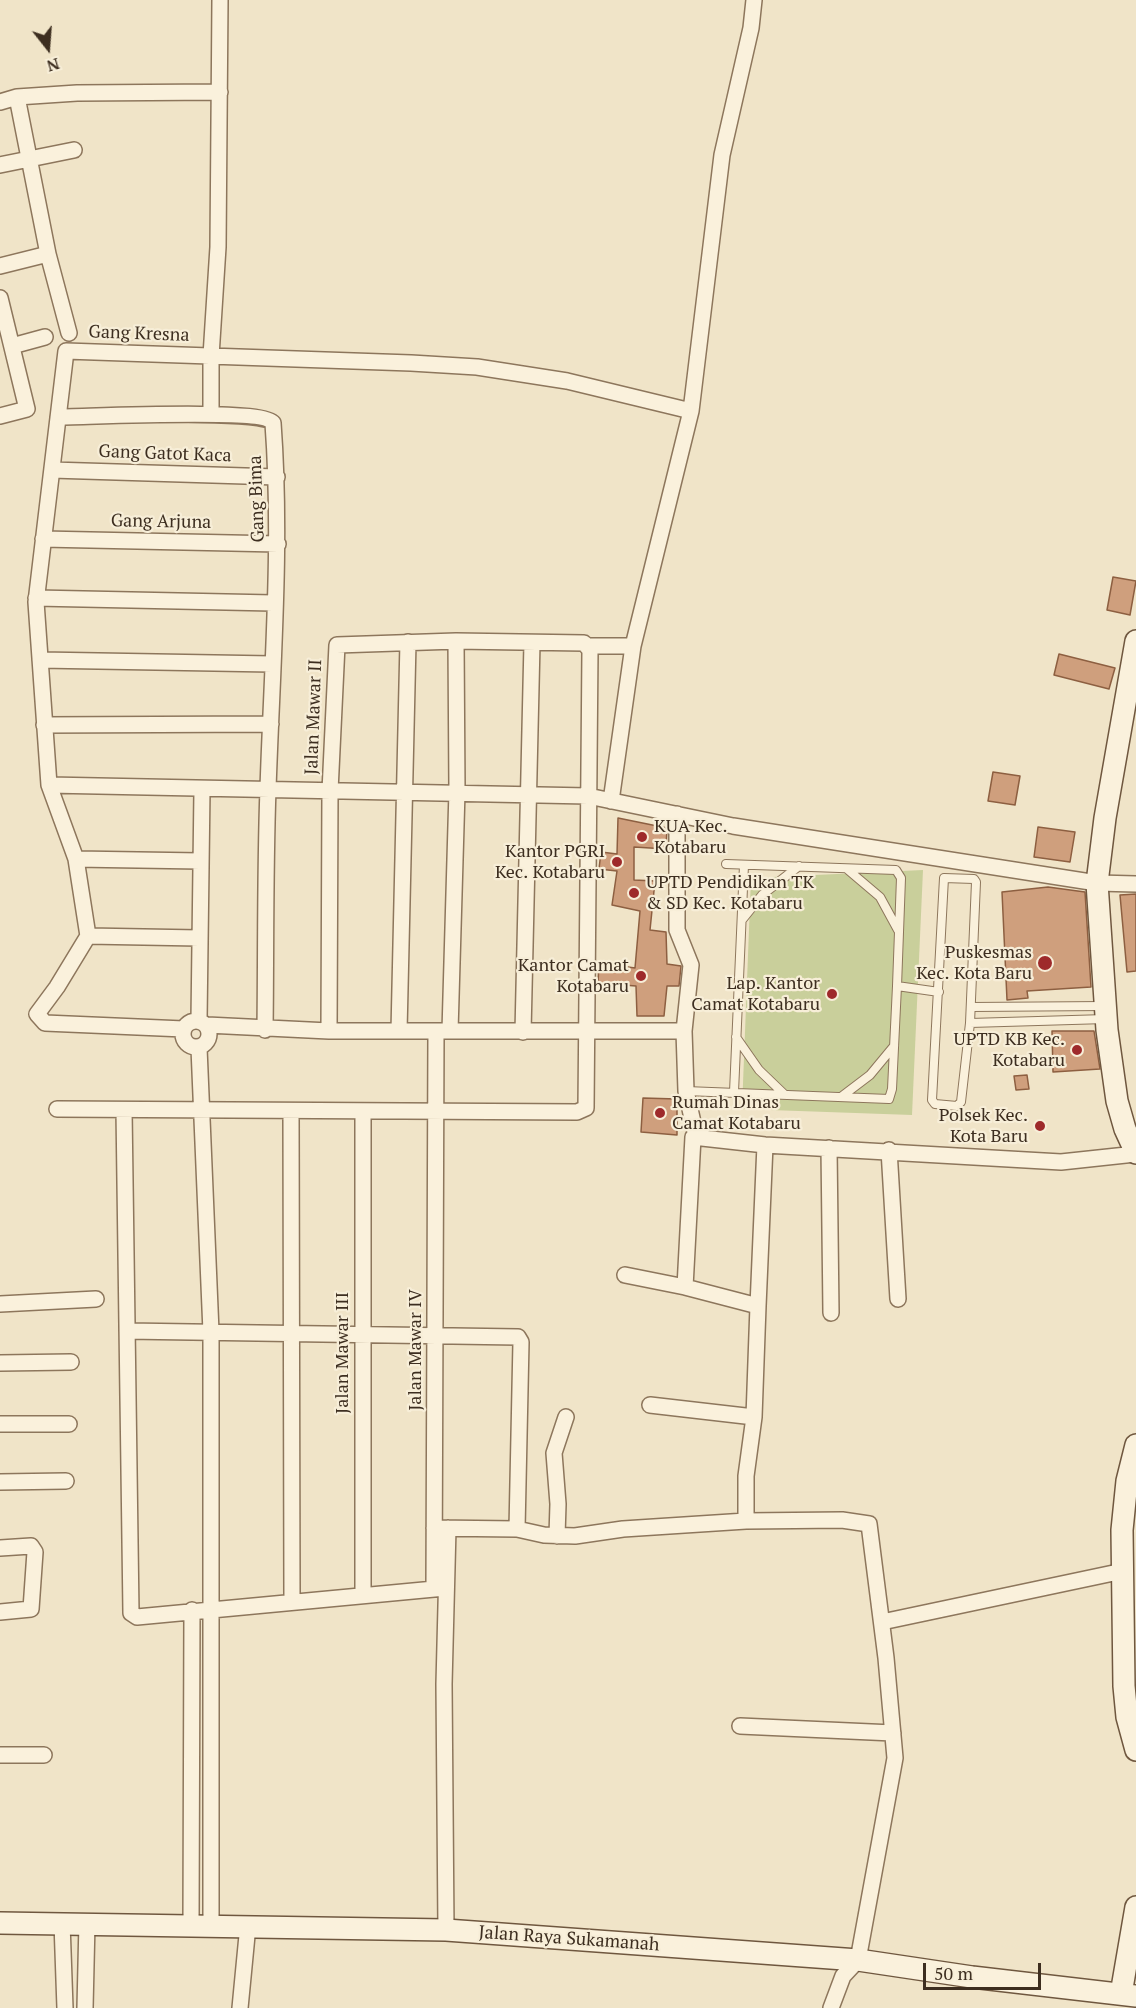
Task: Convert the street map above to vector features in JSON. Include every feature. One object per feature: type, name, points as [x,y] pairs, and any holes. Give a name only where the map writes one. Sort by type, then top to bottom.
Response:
[{"type":"street","points":[[211,414],[211,356],[218,247],[220,0]]},
{"type":"street","points":[[611,801],[633,646],[691,411],[722,155],[751,28],[754,0]]},
{"type":"street","points":[[0,102],[17,97],[77,93],[220,92]]},
{"type":"street","points":[[17,97],[48,254],[69,333]]},
{"type":"street","points":[[0,165],[74,150]]},
{"type":"street","points":[[0,266],[48,254]]},
{"type":"street","points":[[0,298],[27,409],[0,416]]},
{"type":"street","points":[[12,346],[45,337]]},
{"type":"street","name":"Gang Kresna","points":[[58,417],[66,351],[477,367],[567,381],[691,411]]},
{"type":"street","name":"Gang Bima","points":[[58,417],[211,414],[270,418],[273,423],[278,544],[273,603],[265,1030]]},
{"type":"street","points":[[58,417],[36,598],[49,785],[76,859],[88,936],[57,987],[38,1010],[39,1019],[45,1023],[184,1029]]},
{"type":"street","name":"Gang Gatot Kaca","points":[[52,470],[277,477]]},
{"type":"street","name":"Gang Arjuna","points":[[43,539],[278,544]]},
{"type":"street","points":[[36,598],[273,603]]},
{"type":"street","name":"Jalan Mawar IV","points":[[446,1930],[441,1528],[435,1335],[436,1112],[458,791],[456,641]]},
{"type":"street","points":[[684,1287],[691,1140],[696,1136],[765,1145],[889,1150],[1061,1162],[1136,1153],[1125,1129],[1117,1101],[1107,1012],[1097,882],[1105,818],[1136,641]]},
{"type":"street","points":[[399,1031],[408,642],[584,643],[588,646],[633,646]]},
{"type":"street","name":"Jalan Mawar II","points":[[330,791],[337,645],[408,642]]},
{"type":"street","points":[[523,1032],[532,643]]},
{"type":"street","points":[[57,1109],[436,1112],[582,1111],[586,1108],[588,646]]},
{"type":"street","points":[[40,660],[272,664]]},
{"type":"street","points":[[44,725],[271,724]]},
{"type":"street","points":[[49,785],[405,793],[458,791],[588,796],[733,826],[1097,882],[1136,884]]},
{"type":"street","points":[[202,790],[199,938],[203,1023],[210,1034],[207,1043],[199,1048],[189,1046],[183,1039],[184,1029],[189,1022],[203,1023],[265,1030],[684,1031]]},
{"type":"street","points":[[329,1031],[330,791]]},
{"type":"street","points":[[677,814],[677,930],[691,965],[684,1031],[686,1091],[696,1136]]},
{"type":"street","points":[[76,859],[200,861]]},
{"type":"street","points":[[88,936],[199,938]]},
{"type":"street","points":[[199,1048],[211,1332],[211,1609],[201,1925]]},
{"type":"street","points":[[124,1110],[130,1613],[137,1617],[192,1610],[440,1589]]},
{"type":"street","points":[[291,1111],[292,1602]]},
{"type":"street","name":"Jalan Mawar III","points":[[363,1111],[363,1595]]},
{"type":"street","points":[[746,1521],[746,1476],[754,1417],[765,1145]]},
{"type":"street","points":[[829,1148],[831,1313]]},
{"type":"street","points":[[889,1150],[898,1299]]},
{"type":"street","points":[[625,1275],[758,1306]]},
{"type":"street","points":[[0,1304],[96,1299]]},
{"type":"street","points":[[127,1331],[512,1335],[518,1337],[521,1342],[517,1529]]},
{"type":"street","points":[[0,1363],[71,1362]]},
{"type":"street","points":[[650,1405],[754,1417]]},
{"type":"street","points":[[557,1536],[558,1503],[554,1453],[566,1417]]},
{"type":"street","points":[[0,1424],[69,1424]]},
{"type":"street","points":[[1136,1445],[1126,1491],[1122,1530],[1124,1686],[1127,1717],[1136,1750]]},
{"type":"street","points":[[0,1482],[66,1481]]},
{"type":"street","points":[[441,1528],[517,1529],[557,1536],[746,1521],[842,1520],[869,1524],[882,1622],[895,1758],[858,1960],[843,1976],[831,2008]]},
{"type":"street","points":[[0,1548],[31,1546],[35,1552],[31,1609],[0,1612]]},
{"type":"street","points":[[882,1622],[1123,1571]]},
{"type":"street","points":[[192,1610],[201,1925]]},
{"type":"street","points":[[740,1726],[893,1733]]},
{"type":"street","points":[[0,1755],[44,1755]]},
{"type":"street","points":[[1125,1999],[1136,1907]]},
{"type":"street","points":[[85,2008],[87,1922]]},
{"type":"street","name":"Jalan Raya Sukamanah","points":[[0,1923],[87,1922],[446,1930],[858,1960],[1125,1999]]},
{"type":"street","points":[[62,1923],[65,2008]]},
{"type":"street","points":[[240,2008],[248,1925]]},
{"type":"lane","points":[[686,1091],[889,1099],[892,1096],[901,875],[896,870],[726,864]]},
{"type":"lane","points":[[734,1092],[744,865]]},
{"type":"lane","points":[[742,920],[762,895],[799,866]]},
{"type":"lane","points":[[846,868],[880,897],[894,920],[899,934]]},
{"type":"lane","points":[[942,879],[974,879],[976,882],[970,1023],[960,1103],[948,1106],[935,1104],[932,1100],[939,992],[942,879]]},
{"type":"lane","points":[[897,986],[939,992]]},
{"type":"lane","points":[[971,1007],[1107,1012]]},
{"type":"lane","points":[[970,1023],[1107,1012]]},
{"type":"lane","points":[[736,1037],[759,1070],[784,1094]]},
{"type":"lane","points":[[841,1097],[870,1075],[894,1047]]},
{"type":"green space","name":"Lap. Kantor Camat Kotabaru","points":[[923,870],[912,1115],[742,1109],[751,878]]},
{"type":"building","points":[[1113,577],[1136,581],[1130,615],[1107,610]]},
{"type":"building","points":[[1059,654],[1115,668],[1109,689],[1054,675]]},
{"type":"building","points":[[993,772],[1020,776],[1015,805],[988,801]]},
{"type":"building","points":[[618,818],[667,828],[666,849],[634,847],[634,880],[655,881],[650,930],[666,932],[667,964],[681,966],[679,986],[667,986],[664,1016],[637,1016],[636,986],[598,983],[599,963],[635,968],[640,911],[612,905],[617,871],[599,869],[601,852],[617,854]]},
{"type":"building","points":[[1038,827],[1075,832],[1070,862],[1034,857]]},
{"type":"building","points":[[1048,887],[1085,892],[1091,987],[1027,991],[1028,998],[1007,1000],[1002,892]]},
{"type":"building","points":[[1136,894],[1136,971],[1127,972],[1120,895]]},
{"type":"building","name":"UPTD KB Kec. Kotabaru","points":[[1052,1031],[1094,1031],[1100,1069],[1053,1072]]},
{"type":"building","points":[[1027,1075],[1029,1089],[1016,1090],[1014,1076]]},
{"type":"building","name":"Rumah Dinas Camat Kotabaru","points":[[643,1098],[677,1099],[677,1135],[641,1132]]},
{"type":"place","name":"KUA Kec. Kotabaru","points":[[642,837]]},
{"type":"place","name":"Kantor PGRI Kec. Kotabaru","points":[[617,862]]},
{"type":"place","name":"UPTD Pendidikan TK & SD Kec. Kotabaru","points":[[634,893]]},
{"type":"place","name":"Puskesmas Kec. Kota Baru","points":[[1045,963]]},
{"type":"place","name":"Kantor Camat Kotabaru","points":[[641,976]]},
{"type":"place","name":"Lap. Kantor Camat Kotabaru","points":[[832,994]]},
{"type":"place","name":"UPTD KB Kec. Kotabaru","points":[[1077,1050]]},
{"type":"place","name":"Rumah Dinas Camat Kotabaru","points":[[660,1113]]},
{"type":"place","name":"Polsek Kec. Kota Baru","points":[[1040,1126]]}]
